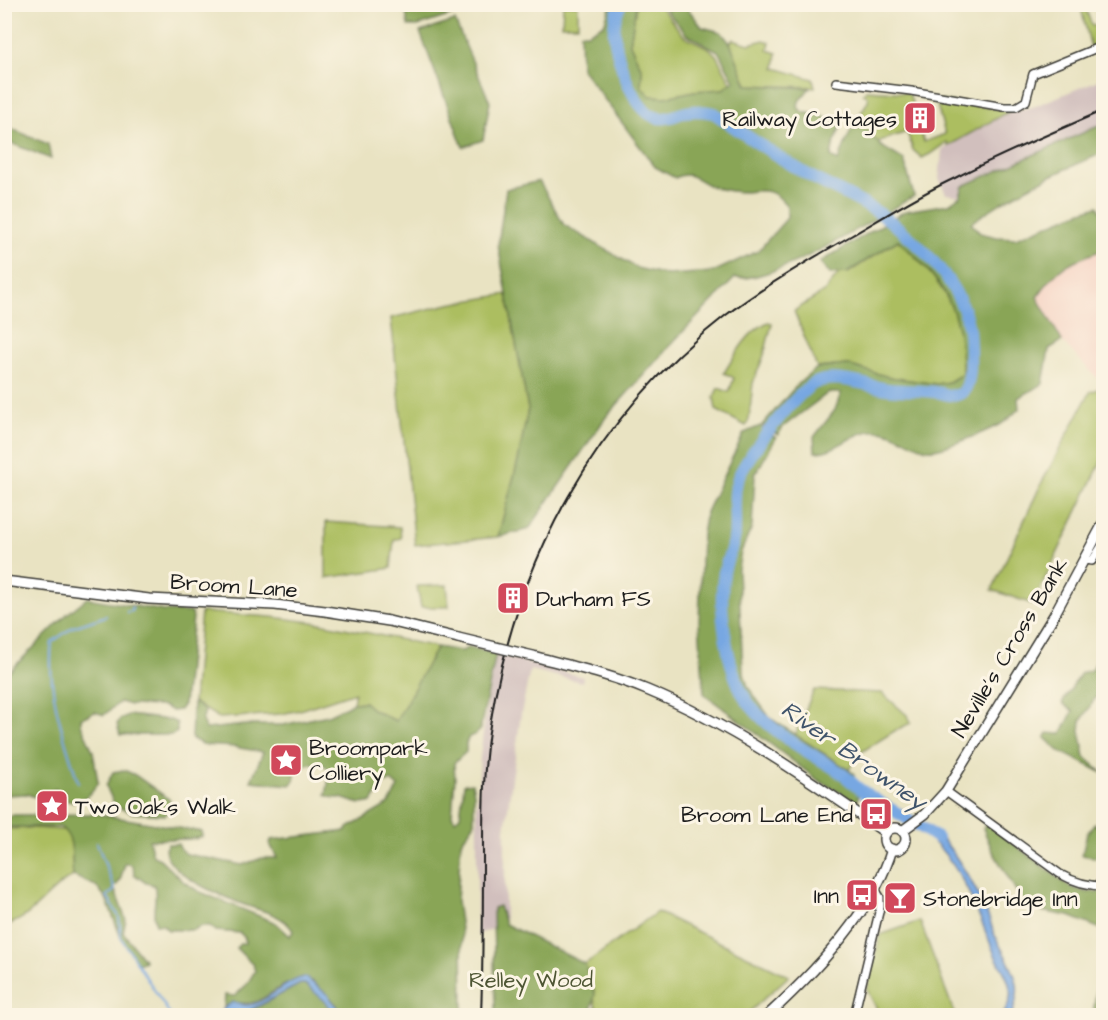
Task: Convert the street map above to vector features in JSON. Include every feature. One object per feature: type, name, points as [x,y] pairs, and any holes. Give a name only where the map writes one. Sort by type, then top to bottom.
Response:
[{"type":"main road","name":"Neville's Cross Bank","points":[[902,831],[925,814],[946,791],[1053,617],[1104,522]]},
{"type":"main road","name":"Broom Lane","points":[[4,581],[130,597],[325,610],[388,621],[583,669],[646,690],[708,718],[760,748],[886,833]]},
{"type":"main road","points":[[892,829],[902,831],[906,840],[904,846],[892,849],[885,843],[886,833],[892,829]]},
{"type":"main road","points":[[767,1016],[844,934],[875,889],[892,849]]},
{"type":"street","points":[[836,82],[1016,107],[1026,101],[1033,74],[1104,45]]},
{"type":"street","points":[[1084,560],[1092,561],[1104,542]]},
{"type":"street","points":[[946,791],[1060,874],[1086,885],[1104,886]]},
{"type":"street","points":[[854,1016],[880,909],[880,897],[875,889]]},
{"type":"shaded area","points":[[1103,78],[1103,153],[1002,201],[946,194],[939,179],[942,150],[1010,111],[1033,107]]},
{"type":"shaded area","points":[[1103,250],[1104,378],[1100,381],[1062,341],[1037,297],[1051,277],[1063,266]]},
{"type":"shaded area","points":[[496,654],[583,677],[582,682],[530,670],[521,714],[505,830],[505,924],[477,935],[477,805],[480,757]]},
{"type":"green space","points":[[405,5],[445,5],[452,15],[418,26],[408,26]]},
{"type":"green space","points":[[563,5],[578,5],[578,25],[562,25]]},
{"type":"green space","points":[[611,5],[636,5],[630,44],[642,70],[641,86],[650,96],[666,97],[694,91],[723,89],[734,81],[718,51],[686,34],[662,5],[685,5],[702,27],[721,32],[730,43],[747,85],[810,88],[799,101],[798,107],[802,112],[820,115],[841,126],[831,157],[838,161],[851,130],[861,123],[881,146],[904,160],[914,196],[800,260],[754,277],[735,278],[606,417],[529,529],[498,537],[518,461],[528,409],[498,245],[506,189],[539,181],[564,225],[637,268],[667,275],[713,272],[758,251],[787,218],[787,206],[772,193],[721,189],[690,176],[675,178],[655,167],[581,68],[580,33],[588,33],[604,24]]},
{"type":"green space","points":[[636,5],[659,5],[684,36],[709,48],[716,55],[732,84],[723,89],[694,91],[666,97],[650,96],[641,86],[642,70],[630,44]]},
{"type":"green space","points":[[1085,7],[1092,26],[1100,24],[1103,34],[1103,42],[1091,48],[1081,9]]},
{"type":"green space","points":[[455,21],[490,102],[483,140],[463,147],[420,32]]},
{"type":"green space","points":[[733,39],[749,44],[764,40],[770,42],[768,50],[777,53],[775,68],[813,79],[815,87],[747,85],[730,43]]},
{"type":"green space","points":[[866,90],[909,93],[924,142],[945,134],[937,105],[940,100],[1010,111],[948,146],[947,142],[922,158],[913,150],[907,132],[877,142],[861,123],[859,116],[868,101],[868,96],[863,94]]},
{"type":"green space","points":[[1103,124],[1103,153],[1035,184],[1002,202],[971,223],[980,233],[1016,238],[1098,206],[1103,216],[1103,250],[1065,266],[1037,297],[1062,341],[1049,349],[1043,384],[1018,398],[1019,409],[1008,419],[975,436],[933,449],[920,447],[885,432],[870,431],[829,450],[815,452],[814,437],[835,410],[841,393],[828,393],[783,427],[778,435],[762,425],[798,384],[817,368],[847,365],[889,377],[936,384],[949,382],[962,374],[959,332],[948,299],[928,270],[898,240],[847,273],[830,274],[820,262],[905,211],[949,204],[960,196],[963,186]]},
{"type":"green space","points":[[5,126],[48,144],[51,159],[5,141]]},
{"type":"green space","points":[[898,240],[933,277],[948,299],[960,335],[962,374],[949,382],[936,384],[889,377],[847,365],[817,368],[794,311],[825,291],[839,273],[848,273]]},
{"type":"green space","points":[[507,294],[528,409],[518,461],[498,537],[415,545],[391,318],[449,304]]},
{"type":"green space","points":[[768,322],[772,323],[764,355],[753,383],[749,419],[746,426],[716,410],[714,397],[718,388],[729,392],[734,378],[724,373],[748,337]]},
{"type":"green space","points":[[1103,387],[1103,458],[1033,604],[992,590],[1042,482],[1090,392]]},
{"type":"green space","points":[[760,426],[776,438],[755,475],[752,527],[741,552],[738,570],[743,670],[748,687],[770,718],[853,773],[859,793],[857,802],[818,780],[704,694],[699,623],[702,534],[706,512],[744,433]]},
{"type":"green space","points":[[326,522],[400,527],[401,538],[394,540],[391,568],[326,578]]},
{"type":"green space","points":[[447,585],[449,607],[421,607],[417,586]]},
{"type":"green space","points":[[87,598],[164,611],[191,612],[193,617],[184,704],[180,710],[172,711],[165,707],[130,705],[120,702],[104,715],[95,712],[81,718],[81,724],[93,751],[98,782],[82,799],[66,801],[59,798],[56,789],[52,790],[49,799],[40,799],[27,794],[5,795],[5,676],[67,614]]},
{"type":"green space","points":[[201,612],[320,623],[437,647],[396,721],[373,710],[364,702],[353,703],[355,692],[281,714],[219,718],[193,702]]},
{"type":"green space","points":[[437,647],[462,651],[469,647],[496,654],[480,729],[469,737],[466,752],[454,763],[452,815],[455,820],[460,816],[464,784],[472,783],[474,793],[474,824],[461,842],[457,901],[462,936],[463,1015],[343,1015],[336,1004],[312,981],[290,983],[257,1001],[233,1002],[224,1008],[225,995],[235,996],[247,984],[255,971],[253,965],[236,948],[245,943],[245,938],[240,933],[216,931],[210,926],[202,926],[193,930],[168,930],[163,925],[156,924],[154,885],[146,883],[134,874],[130,864],[125,864],[120,881],[114,888],[126,920],[123,932],[145,961],[138,964],[121,938],[106,898],[96,886],[73,876],[71,843],[65,832],[60,827],[7,827],[5,825],[6,820],[12,815],[97,814],[202,832],[202,837],[198,838],[149,840],[153,856],[160,859],[184,882],[198,891],[276,923],[290,936],[293,931],[282,920],[268,912],[244,905],[217,893],[183,874],[168,858],[165,849],[168,844],[178,844],[187,854],[242,865],[262,858],[277,858],[270,844],[271,840],[347,831],[348,828],[389,804],[398,787],[391,781],[384,783],[372,802],[364,804],[330,797],[326,795],[330,771],[318,764],[309,764],[296,771],[294,781],[290,785],[251,781],[263,752],[203,745],[191,738],[193,702],[205,711],[202,721],[206,729],[246,725],[283,725],[328,715],[353,703],[364,702],[373,710],[396,721]]},
{"type":"green space","points":[[1103,648],[1103,686],[1081,721],[1080,731],[1085,757],[1103,773],[1059,751],[1045,738],[1048,733],[1061,734],[1073,711],[1062,703],[1081,673],[1092,670]]},
{"type":"green space","points":[[814,690],[882,693],[908,716],[911,723],[858,754],[849,770],[795,735]]},
{"type":"green space","points":[[128,715],[171,720],[177,723],[177,732],[172,735],[120,735],[117,724],[120,719]]},
{"type":"green space","points":[[124,770],[135,775],[170,800],[170,808],[165,815],[132,813],[115,806],[106,786],[113,772]]},
{"type":"green space","points":[[986,823],[1070,887],[1086,892],[1103,892],[1103,930],[1069,916],[1040,911],[1022,901],[992,850],[983,828]]},
{"type":"green space","points":[[1095,823],[1103,836],[1103,859],[1082,855],[1087,833]]},
{"type":"green space","points":[[4,829],[64,830],[71,839],[73,876],[26,915],[5,926]]},
{"type":"green space","name":"Relley Wood","points":[[499,906],[505,924],[585,964],[595,994],[590,1015],[495,1015],[493,908]]},
{"type":"green space","points":[[657,912],[789,976],[746,1015],[593,1015],[596,1007],[585,964]]},
{"type":"green space","points":[[920,921],[955,1015],[880,1015],[867,990],[880,935]]},
{"type":"green space","points":[[1103,972],[1103,1015],[1093,1015],[1098,976]]},
{"type":"green space","points":[[300,984],[316,991],[336,1015],[241,1016]]},
{"type":"water","points":[[927,825],[945,842],[971,880],[1011,966],[1017,988],[1012,1015],[1003,1015],[1010,1000],[1009,985],[974,904],[947,857],[921,832]]},
{"type":"water","points":[[305,977],[328,995],[343,1015],[336,1015],[326,1002],[305,984],[300,984],[241,1015],[219,1015],[233,1002],[254,1004],[290,982]]},
{"type":"waterway","name":"River Browney","points":[[621,4],[614,28],[615,41],[627,82],[641,106],[659,118],[669,118],[690,111],[714,113],[798,169],[878,212],[913,240],[938,267],[949,282],[965,314],[969,335],[970,370],[967,386],[961,393],[951,395],[888,389],[832,379],[815,383],[796,399],[759,444],[737,481],[734,539],[722,587],[726,641],[730,660],[742,692],[759,716],[802,749],[841,772],[873,798],[937,838]]},
{"type":"waterway","points":[[127,612],[132,611],[132,607]]},
{"type":"waterway","points":[[78,782],[54,695],[52,642],[73,627],[106,616]]},
{"type":"waterway","points":[[97,843],[115,890],[107,896],[119,917],[121,938],[171,1016]]},
{"type":"railway","points":[[481,1016],[485,773],[490,725],[502,664],[519,606],[541,550],[568,497],[600,446],[637,399],[679,355],[726,315],[756,294],[818,255],[928,192],[1010,151],[1104,110]]},
{"type":"place","name":"Railway Cottages","points":[[920,118]]},
{"type":"place","name":"Durham FS","points":[[513,598]]},
{"type":"place","name":"Broompark Colliery","points":[[286,760]]},
{"type":"place","name":"Two Oaks Walk","points":[[52,806]]},
{"type":"place","name":"Broom Lane End","points":[[876,814]]},
{"type":"place","name":"Inn","points":[[862,895]]},
{"type":"place","name":"Stonebridge Inn","points":[[900,898]]}]
